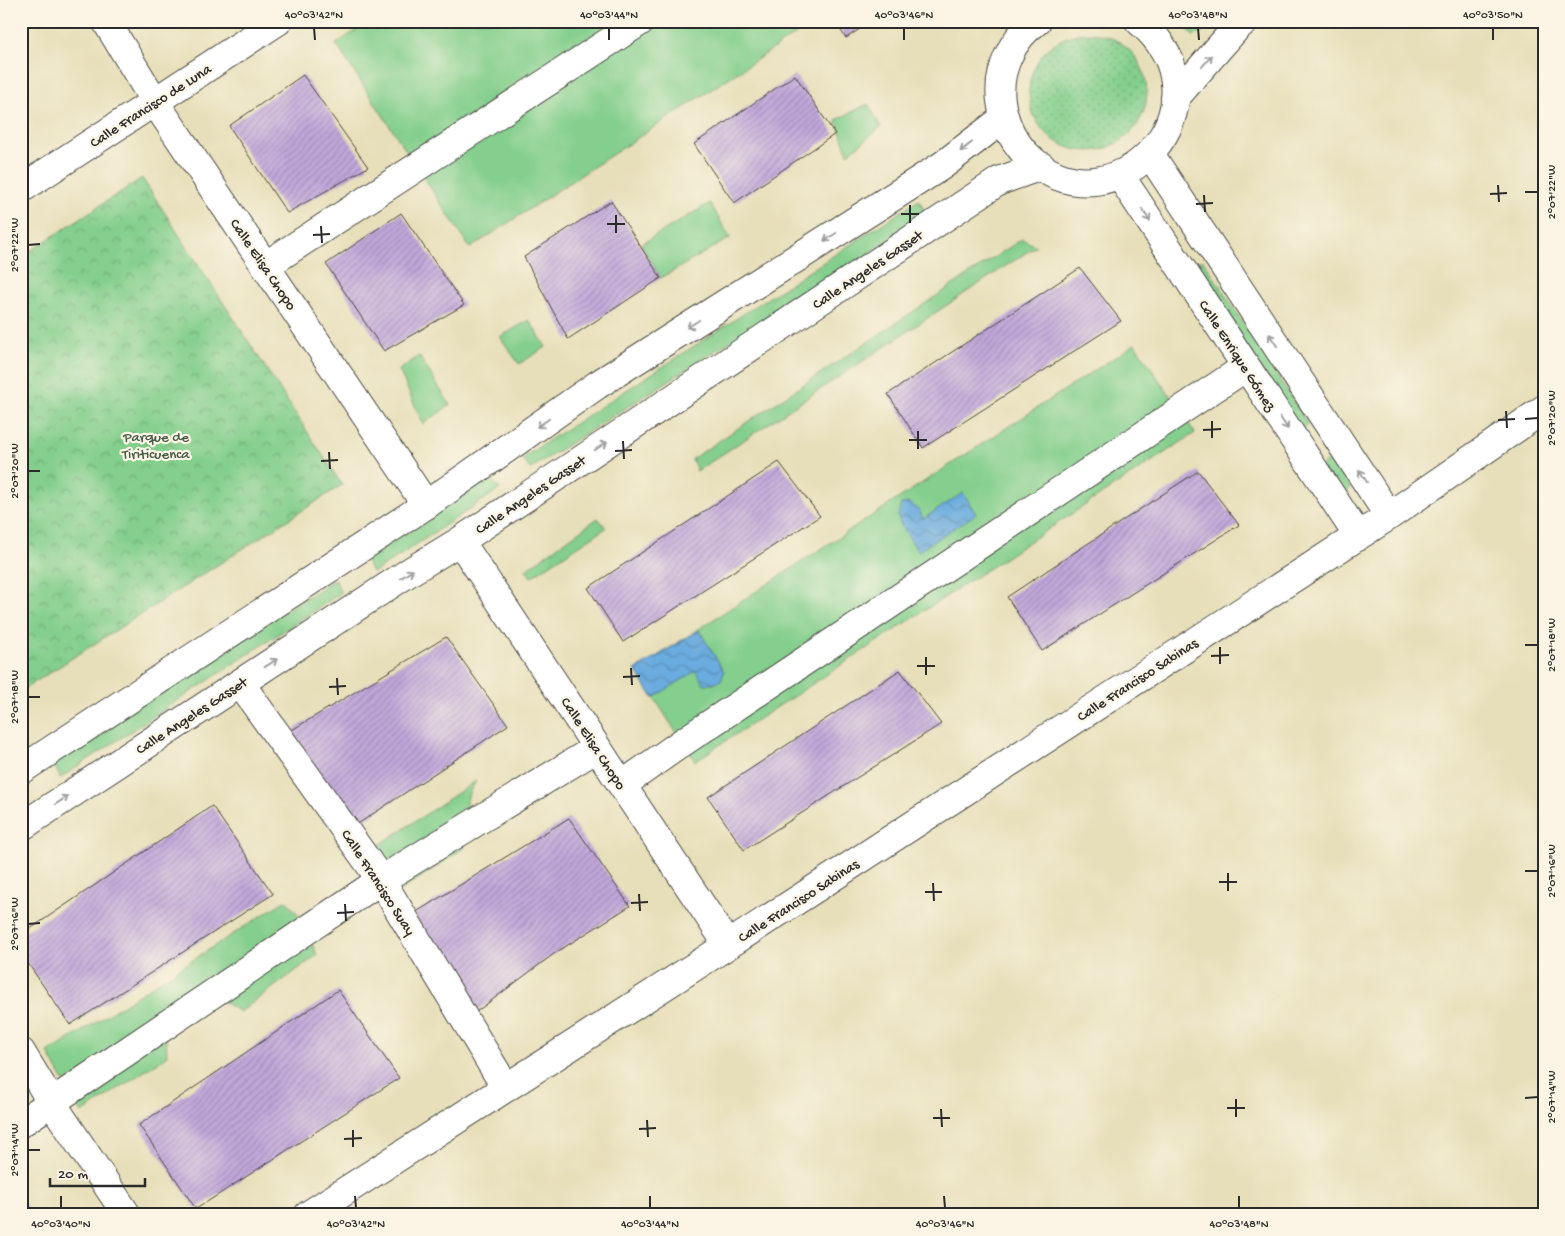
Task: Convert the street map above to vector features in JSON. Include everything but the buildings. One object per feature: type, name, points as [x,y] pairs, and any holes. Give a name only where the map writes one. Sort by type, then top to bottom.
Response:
[{"type":"street","name":"Calle Elisa Chopo","points":[[106,21],[155,102],[426,505]]},
{"type":"street","name":"Calle Francisco de Luna","points":[[21,189],[278,21]]},
{"type":"street","points":[[265,266],[641,21]]},
{"type":"street","points":[[1004,21],[1012,50]]},
{"type":"street","points":[[1037,21],[1024,32],[1012,50],[1001,78],[1000,98],[1004,118],[1011,134],[1027,156],[1059,175],[1079,180],[1099,180],[1119,174],[1135,166],[1150,154],[1168,129],[1176,98],[1174,73],[1165,50],[1139,21]]},
{"type":"street","points":[[1176,98],[1238,26],[1245,21]]},
{"type":"street","points":[[21,770],[426,505],[598,385],[943,164],[1004,118]]},
{"type":"street","points":[[1150,154],[1390,516]]},
{"type":"street","name":"Calle Angeles Gasset","points":[[21,827],[460,541],[999,181],[1041,166]]},
{"type":"street","name":"Calle Enrique Gómez","points":[[1119,174],[1358,536]]},
{"type":"street","points":[[622,785],[682,742],[1246,368]]},
{"type":"street","name":"Calle Francisco Sabinas","points":[[728,945],[1390,516],[1544,409]]},
{"type":"street","name":"Calle Elisa Chopo","points":[[460,541],[728,945]]},
{"type":"street","name":"Calle Francisco Suay","points":[[240,683],[382,880],[506,1088]]},
{"type":"street","points":[[21,1123],[382,880],[597,748]]},
{"type":"street","points":[[308,1215],[728,945]]},
{"type":"street","points":[[21,1052],[52,1103],[127,1215]]},
{"type":"green space","points":[[370,21],[793,21],[799,32],[470,248],[336,44]]},
{"type":"green space","points":[[1191,21],[1217,21],[1202,33],[1193,36],[1187,29],[1188,23]]},
{"type":"green space","points":[[1088,33],[1110,38],[1130,50],[1142,70],[1147,92],[1142,114],[1130,134],[1110,146],[1088,151],[1066,146],[1046,134],[1034,114],[1029,92],[1034,70],[1046,50],[1066,38]]},
{"type":"green space","points":[[868,104],[881,127],[848,154],[836,120]]},
{"type":"green space","name":"Parque de Tiriticuenca","points":[[142,178],[342,485],[21,691],[21,257]]},
{"type":"green space","points":[[919,200],[927,216],[530,469],[522,458]]},
{"type":"green space","points":[[710,203],[730,238],[661,278],[641,244]]},
{"type":"green space","points":[[1022,239],[1036,246],[697,471],[692,459]]},
{"type":"green space","points":[[1203,260],[1308,424],[1298,435],[1189,266]]},
{"type":"green space","points":[[529,320],[546,347],[519,364],[500,337]]},
{"type":"green space","points":[[1135,344],[1195,433],[695,761],[636,670]]},
{"type":"green space","points":[[419,356],[450,405],[423,424],[399,370]]},
{"type":"green space","points":[[1331,456],[1350,486],[1347,494],[1339,496],[1320,468]]},
{"type":"green space","points":[[489,476],[500,489],[373,573],[365,560]]},
{"type":"green space","points":[[598,518],[606,528],[531,577],[526,569]]},
{"type":"green space","points":[[335,579],[341,593],[60,778],[52,760]]},
{"type":"green space","points":[[476,781],[469,793],[460,826],[465,847],[396,894],[373,849]]},
{"type":"green space","points":[[370,876],[384,895],[310,939],[317,955],[240,1012],[222,1001],[165,1021],[167,1056],[82,1113],[48,1053],[286,900],[300,917]]},
{"type":"water","points":[[963,493],[976,514],[918,551],[901,525],[898,516],[901,504],[910,503],[919,510],[923,519]]},
{"type":"water","points":[[699,630],[724,671],[721,680],[714,684],[704,684],[696,671],[653,698],[635,670]]}]
